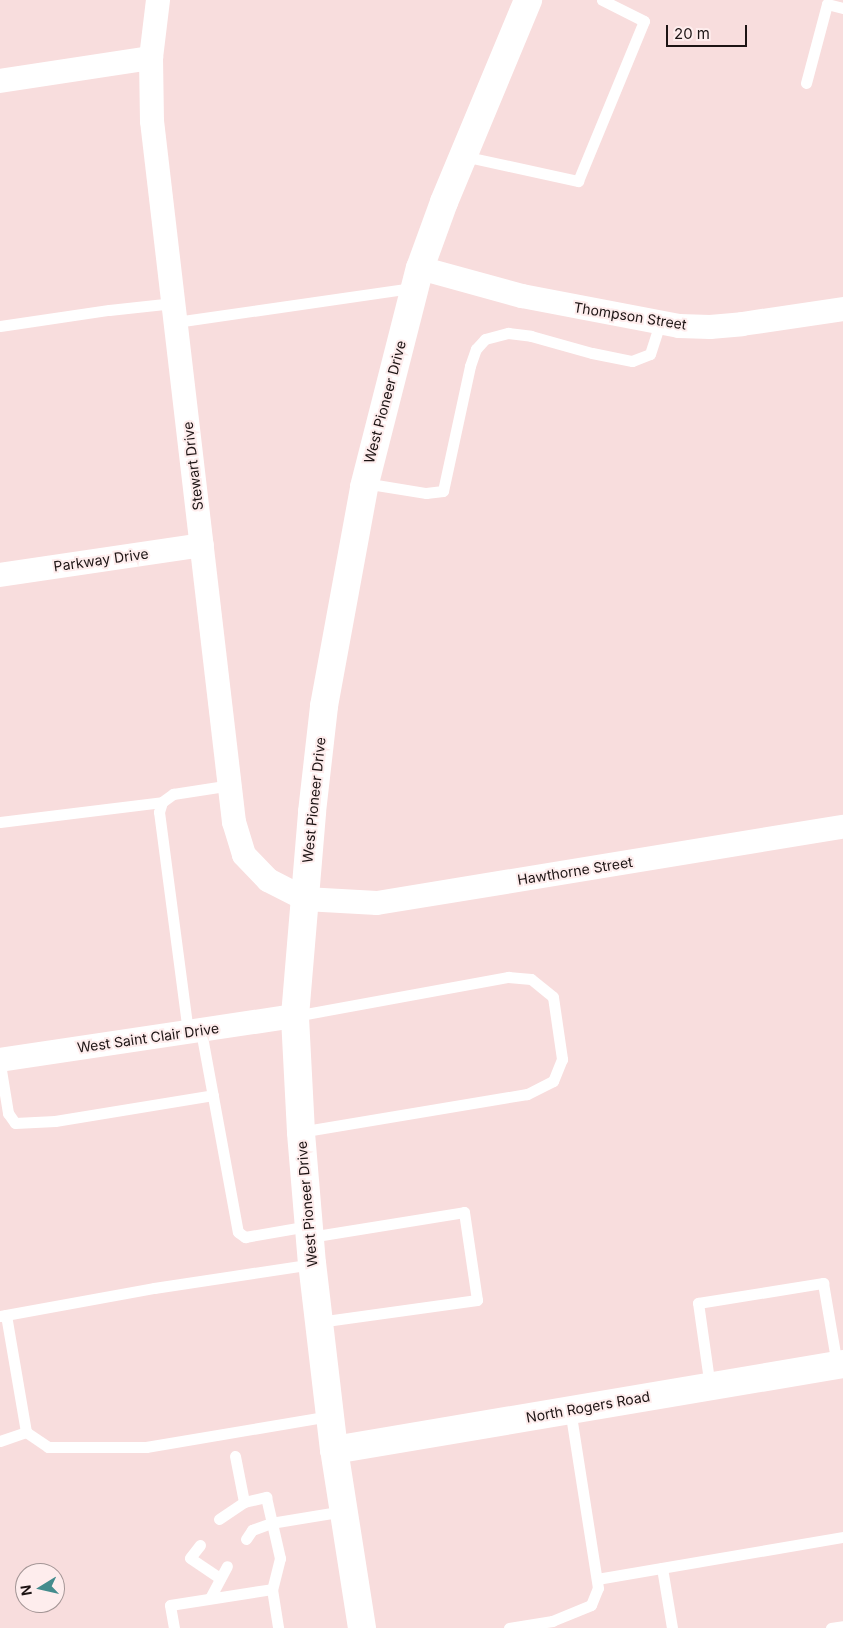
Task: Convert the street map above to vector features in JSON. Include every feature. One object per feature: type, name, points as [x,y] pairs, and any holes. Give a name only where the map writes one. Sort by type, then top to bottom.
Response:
[{"type":"main road","name":"West Pioneer Drive","points":[[362,1628],[334,1450],[312,1264],[301,1132],[295,1016],[312,812],[324,706],[364,483],[418,278],[463,156],[528,0]]},
{"type":"main road","name":"North Rogers Road","points":[[334,1450],[840,1364]]},
{"type":"street","name":"Stewart Drive","points":[[158,0],[151,58],[152,121],[234,822],[244,855],[268,880],[305,900]]},
{"type":"street","points":[[0,81],[151,58]]},
{"type":"street","name":"Thompson Street","points":[[418,278],[522,296],[660,324],[718,326],[843,309]]},
{"type":"street","name":"Parkway Drive","points":[[0,575],[202,546]]},
{"type":"street","name":"Hawthorne Street","points":[[305,900],[377,903],[843,827]]},
{"type":"street","name":"West Saint Clair Drive","points":[[0,1062],[295,1016]]},
{"type":"lane","points":[[463,156],[578,181],[644,21],[602,0]]},
{"type":"lane","points":[[806,83],[826,4],[843,8]]},
{"type":"lane","points":[[0,326],[109,310],[175,312],[418,278]]},
{"type":"lane","points":[[364,483],[426,493],[443,492],[470,366],[476,349],[485,339],[508,334],[531,336],[592,353],[632,361],[650,354],[660,324]]},
{"type":"lane","points":[[0,822],[162,802],[173,794],[231,785]]},
{"type":"lane","points":[[162,802],[158,812],[195,1031],[213,1095],[238,1232],[245,1237],[464,1212],[477,1300],[319,1322]]},
{"type":"lane","points":[[295,1016],[508,976],[531,978],[553,997],[562,1059],[554,1081],[527,1094],[301,1132]]},
{"type":"lane","points":[[0,1062],[8,1112],[15,1123],[55,1121],[213,1095]]},
{"type":"lane","points":[[312,1264],[154,1288],[3,1315],[26,1432],[48,1447],[146,1447],[330,1416]]},
{"type":"lane","points":[[710,1387],[698,1303],[823,1283],[840,1364]]},
{"type":"lane","points":[[509,1628],[552,1621],[591,1605],[598,1588],[570,1410]]},
{"type":"lane","points":[[0,1440],[26,1432]]},
{"type":"lane","points":[[235,1456],[244,1502]]},
{"type":"lane","points":[[219,1519],[244,1502],[266,1497],[280,1558],[272,1589],[278,1628]]},
{"type":"lane","points":[[246,1539],[252,1530],[271,1523],[344,1511]]},
{"type":"lane","points":[[597,1579],[843,1537]]},
{"type":"lane","points":[[200,1545],[190,1558],[220,1578]]},
{"type":"lane","points":[[210,1598],[228,1566]]},
{"type":"lane","points":[[662,1568],[672,1628]]},
{"type":"lane","points":[[174,1628],[170,1604],[272,1589]]},
{"type":"lane","points":[[831,1628],[843,1626]]}]
